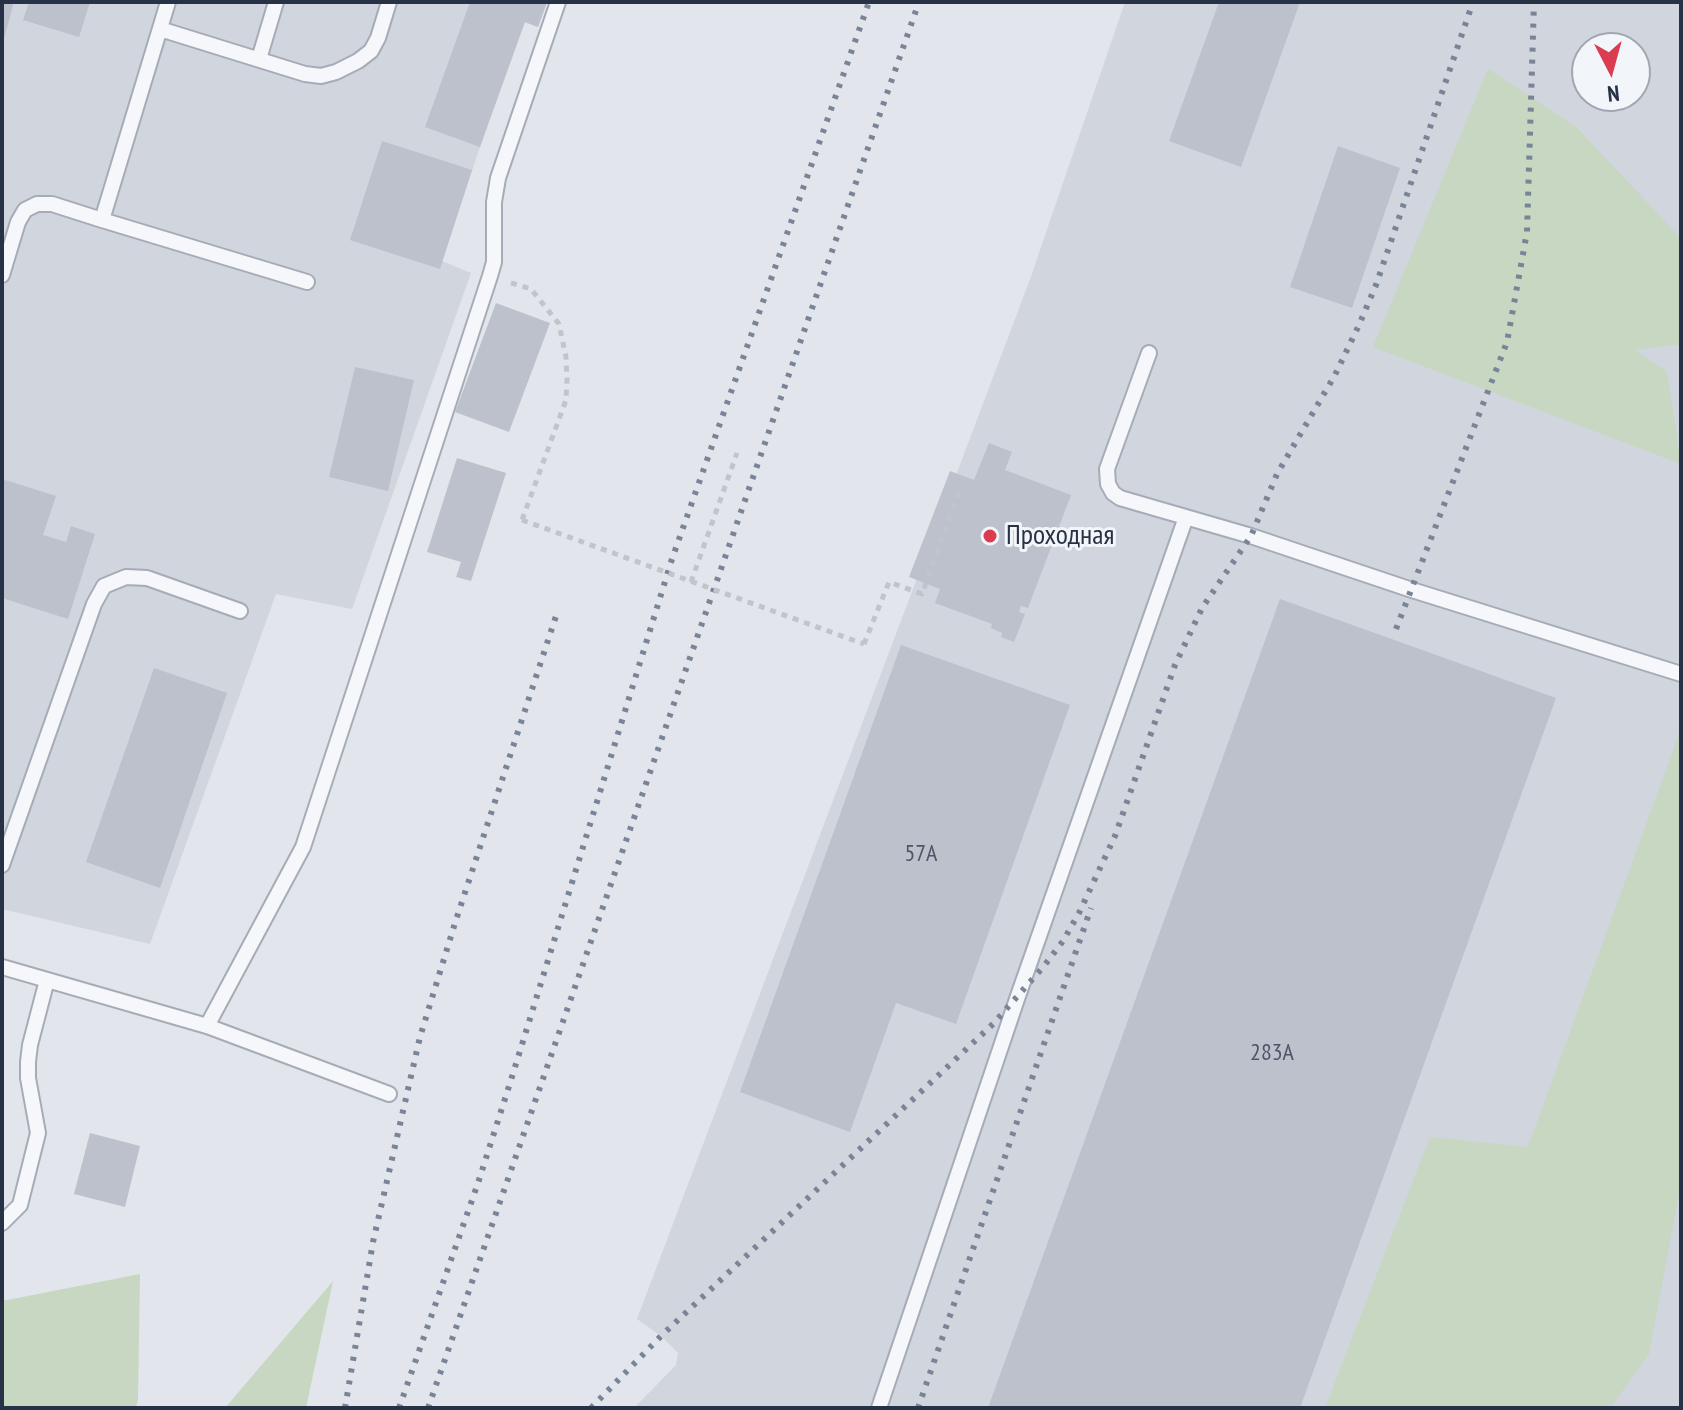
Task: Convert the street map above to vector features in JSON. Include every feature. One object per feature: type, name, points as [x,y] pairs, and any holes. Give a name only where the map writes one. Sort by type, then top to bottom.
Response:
[{"type":"lane","points":[[102,220],[168,2]]},
{"type":"lane","points":[[259,59],[276,2]]},
{"type":"lane","points":[[160,29],[305,74],[321,76],[336,72],[371,51],[389,2]]},
{"type":"lane","points":[[207,1026],[303,847],[490,276],[494,262],[494,202],[498,178],[558,2]]},
{"type":"lane","points":[[2,275],[18,222],[25,210],[37,204],[52,204],[307,282]]},
{"type":"lane","points":[[1149,353],[1107,469],[1108,484],[1120,498],[1251,536],[1681,674]]},
{"type":"lane","points":[[879,1408],[1018,996],[1186,517]]},
{"type":"lane","points":[[2,865],[94,604],[104,586],[126,577],[147,578],[240,611]]},
{"type":"lane","points":[[2,967],[207,1026],[389,1094]]},
{"type":"lane","points":[[2,1223],[20,1205],[38,1133],[28,1062],[47,980]]},
{"type":"path","points":[[490,276],[531,289],[559,324],[566,357],[566,400],[522,520],[864,644],[889,582],[922,594],[961,485]]},
{"type":"path","points":[[691,582],[737,453]]},
{"type":"shaded area","points":[[2,2],[547,2],[538,27],[524,22],[442,261],[471,273],[352,609],[276,594],[150,944],[2,909]]},
{"type":"shaded area","points":[[1125,2],[1681,2],[1681,1408],[634,1408],[676,1365],[678,1353],[637,1319],[1029,282]]},
{"type":"green space","points":[[1488,69],[1576,127],[1681,238],[1681,344],[1635,350],[1667,372],[1681,464],[1373,347]]},
{"type":"green space","points":[[1681,729],[1681,1182],[1649,1354],[1610,1408],[1325,1408],[1430,1137],[1528,1147]]},
{"type":"green space","points":[[140,1274],[136,1408],[2,1408],[2,1301]]},
{"type":"green space","points":[[333,1281],[306,1408],[225,1408]]},
{"type":"building","points":[[2,2],[14,2],[3,42],[2,42]]},
{"type":"building","points":[[29,2],[90,2],[79,37],[23,20]]},
{"type":"building","points":[[470,2],[547,2],[538,27],[525,22],[480,147],[425,127]]},
{"type":"building","points":[[1219,2],[1300,2],[1241,167],[1169,141]]},
{"type":"building","points":[[382,141],[472,170],[440,269],[350,240]]},
{"type":"building","points":[[1338,146],[1400,168],[1352,308],[1290,287]]},
{"type":"building","points":[[496,303],[550,323],[509,432],[455,412]]},
{"type":"building","points":[[355,367],[414,380],[388,491],[329,477]]},
{"type":"building","name":"Проходная","points":[[989,443],[1012,452],[1005,470],[1071,495],[1028,608],[1021,606],[1019,612],[1025,614],[1014,642],[1001,637],[1002,633],[991,628],[992,624],[935,603],[940,589],[909,577],[950,471],[974,480]]},
{"type":"building","points":[[457,458],[506,473],[471,581],[456,577],[461,562],[427,552]]},
{"type":"building","points":[[2,479],[56,496],[43,535],[66,542],[71,526],[95,534],[68,619],[2,598]]},
{"type":"building","points":[[1280,599],[1556,698],[1300,1408],[988,1408]]},
{"type":"building","points":[[901,645],[1070,705],[956,1024],[896,1003],[850,1132],[740,1092]]},
{"type":"building","points":[[154,668],[227,693],[160,888],[86,862]]},
{"type":"building","points":[[90,1133],[140,1146],[125,1207],[74,1194]]},
{"type":"railway","points":[[399,1408],[478,1183],[672,559],[869,2]]},
{"type":"railway","points":[[428,1408],[919,2]]},
{"type":"railway","points":[[591,1408],[661,1336],[993,1024],[1063,941],[1115,836],[1175,665],[1202,608],[1251,536],[1277,474],[1335,375],[1359,325],[1376,285],[1473,2]]},
{"type":"railway","points":[[1396,629],[1507,342],[1527,232],[1534,2]]},
{"type":"railway","points":[[345,1408],[373,1242],[420,1037],[557,613]]},
{"type":"railway","points":[[918,1408],[1091,908]]},
{"type":"place","name":"Проходная","points":[[990,536]]}]
